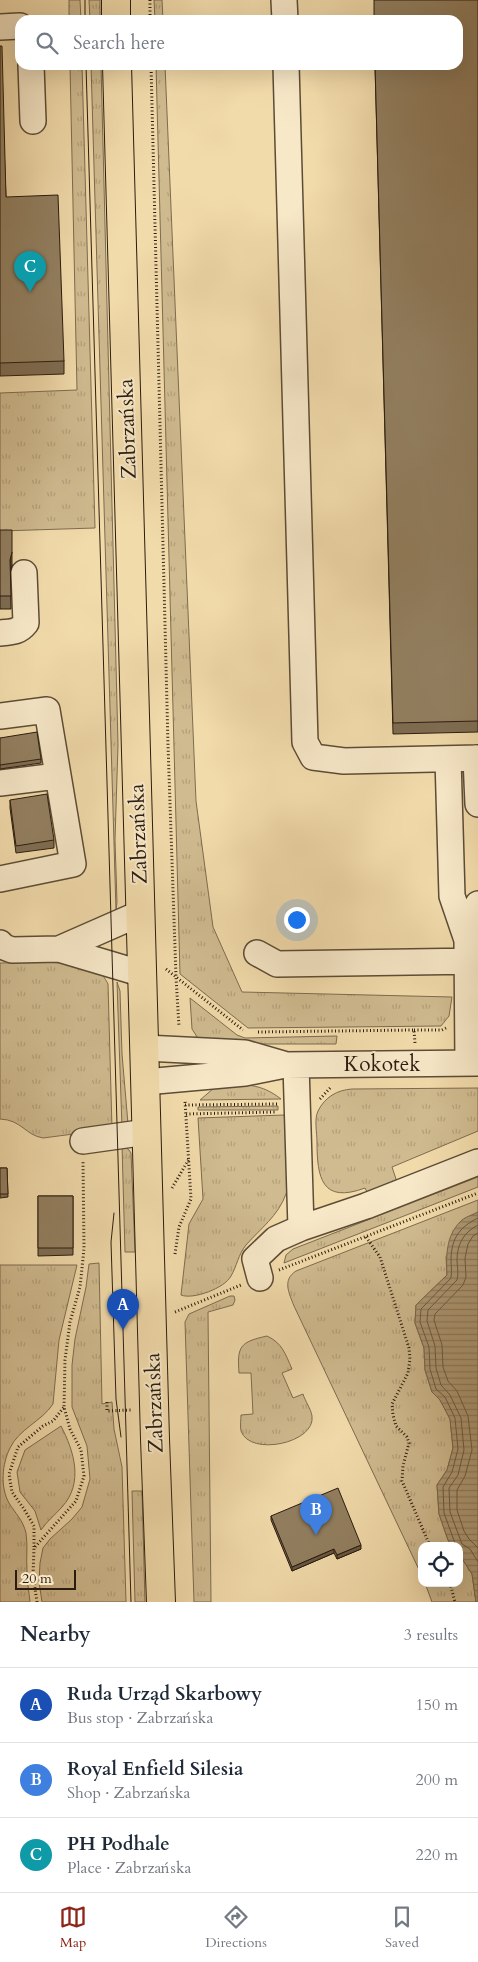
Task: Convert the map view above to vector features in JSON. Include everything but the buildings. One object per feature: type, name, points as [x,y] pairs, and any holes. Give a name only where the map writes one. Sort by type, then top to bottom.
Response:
[{"type":"main road","points":[[116,0],[116,15]]},
{"type":"main road","name":"Zabrzańska","points":[[117,70],[161,1602]]},
{"type":"street","points":[[284,0],[285,15]]},
{"type":"street","points":[[0,27],[15,26]]},
{"type":"street","points":[[31,70],[33,120]]},
{"type":"street","points":[[286,70],[305,742],[313,756],[344,762],[477,758],[478,804]]},
{"type":"street","points":[[0,633],[15,632],[26,623],[24,573]]},
{"type":"street","points":[[0,716],[47,710],[73,864],[0,879]]},
{"type":"street","points":[[448,759],[452,896],[470,954]]},
{"type":"street","points":[[0,783],[57,776]]},
{"type":"street","points":[[473,1063],[470,954],[478,904]]},
{"type":"street","points":[[59,949],[141,913]]},
{"type":"street","points":[[0,943],[12,950],[59,949],[143,974]]},
{"type":"street","points":[[257,953],[277,964],[470,954]]},
{"type":"street","name":"Kokotek","points":[[145,1048],[245,1053],[291,1065]]},
{"type":"street","name":"Kokotek","points":[[145,1082],[245,1073],[291,1065],[473,1063]]},
{"type":"street","points":[[291,1065],[302,1228]]},
{"type":"street","points":[[83,1141],[147,1132]]},
{"type":"street","points":[[260,1278],[255,1259],[276,1239],[478,1162]]},
{"type":"path","points":[[150,0],[150,15]]},
{"type":"path","points":[[151,70],[168,745],[176,976],[247,1033]]},
{"type":"path","points":[[256,1032],[414,1030],[416,1064]]},
{"type":"path","points":[[174,1263],[179,1227],[191,1199],[183,1078]]},
{"type":"path","points":[[185,1105],[278,1104],[282,1109],[275,1113],[186,1114]]},
{"type":"path","points":[[34,1548],[76,1501],[84,1476],[81,1450],[70,1428],[64,1407],[65,1360],[70,1322],[80,1287],[84,1249],[83,1141]]},
{"type":"path","points":[[172,1313],[478,1193]]},
{"type":"path","points":[[366,1237],[380,1257],[409,1348],[408,1373],[392,1404],[393,1415],[396,1426],[407,1437],[409,1443],[403,1466],[402,1481],[428,1542]]},
{"type":"path","points":[[107,1402],[107,1411],[134,1410]]},
{"type":"path","points":[[37,1602],[33,1575],[34,1526],[12,1492],[9,1474],[18,1447],[43,1426],[53,1421],[64,1407]]},
{"type":"path","points":[[451,1587],[455,1602]]},
{"type":"green space","points":[[69,0],[80,0],[81,15],[69,15]]},
{"type":"green space","points":[[89,0],[100,0],[100,15],[90,15]]},
{"type":"green space","points":[[154,0],[162,0],[163,15],[155,15]]},
{"type":"green space","points":[[70,70],[82,70],[95,528],[0,531],[0,393],[77,390]]},
{"type":"green space","points":[[91,70],[101,70],[118,745],[115,840],[116,911]]},
{"type":"green space","points":[[156,70],[165,70],[196,801],[213,927],[242,992],[452,997],[449,1016],[441,1026],[248,1028],[180,974]]},
{"type":"green space","points":[[49,962],[74,964],[97,971],[104,977],[108,984],[112,1129],[43,1138],[32,1134],[13,1122],[0,1119],[0,963]]},
{"type":"green space","points":[[117,982],[120,991],[122,1054],[128,1124],[122,1128]]},
{"type":"green space","points":[[190,998],[237,1035],[245,1038],[337,1036],[336,1044],[222,1044],[199,1040],[192,1029]]},
{"type":"green space","points":[[232,1084],[258,1087],[269,1091],[281,1099],[200,1100],[214,1088]]},
{"type":"green space","points":[[478,1088],[478,1131],[392,1167],[396,1179],[395,1183],[368,1194],[365,1188],[339,1193],[325,1185],[318,1167],[316,1118],[321,1106],[332,1095],[352,1089]]},
{"type":"green space","points":[[278,1106],[278,1110],[198,1110],[198,1107]]},
{"type":"green space","points":[[284,1115],[290,1145],[291,1164],[289,1184],[283,1202],[274,1215],[243,1249],[228,1280],[216,1289],[208,1292],[193,1296],[181,1295],[189,1224],[203,1199],[198,1118]]},
{"type":"green space","points":[[122,1145],[131,1153],[135,1252],[125,1252]]},
{"type":"green space","points":[[478,1177],[478,1187],[284,1263],[286,1255],[293,1249]]},
{"type":"green space","points":[[478,1200],[478,1212],[461,1221],[446,1257],[447,1275],[416,1305],[415,1323],[424,1348],[425,1370],[432,1392],[440,1400],[450,1419],[453,1448],[447,1470],[437,1485],[439,1514],[449,1542],[418,1542],[418,1568],[294,1306],[288,1283],[289,1278],[296,1271]]},
{"type":"green space","points":[[99,1263],[102,1404],[112,1402],[114,1429],[122,1467],[126,1602],[42,1602],[39,1582],[43,1548],[82,1507],[90,1479],[87,1446],[72,1407],[72,1365],[89,1264]]},
{"type":"green space","points":[[0,1265],[77,1265],[59,1340],[53,1404],[14,1441],[7,1454],[3,1475],[6,1497],[25,1528],[30,1602],[0,1602]]},
{"type":"green space","points":[[234,1296],[233,1305],[208,1312],[211,1602],[194,1602],[185,1322],[189,1314]]},
{"type":"green space","points":[[267,1336],[280,1345],[292,1369],[282,1373],[293,1398],[303,1394],[312,1416],[310,1425],[304,1433],[294,1439],[268,1445],[247,1439],[241,1431],[241,1415],[253,1414],[251,1373],[239,1373],[239,1357],[242,1347],[246,1343]]},
{"type":"green space","points":[[61,1426],[73,1456],[75,1477],[73,1488],[69,1498],[41,1530],[35,1511],[20,1492],[17,1472],[25,1450]]},
{"type":"green space","points":[[132,1491],[142,1491],[145,1602],[135,1602]]},
{"type":"green space","points":[[463,1560],[472,1574],[476,1602],[432,1602],[426,1587],[463,1587]]},
{"type":"water","points":[[478,1212],[478,1602],[476,1602],[472,1574],[463,1560],[463,1542],[449,1542],[439,1514],[437,1485],[447,1470],[453,1448],[450,1419],[440,1400],[432,1392],[425,1370],[424,1348],[415,1323],[416,1305],[447,1275],[449,1240],[455,1228],[466,1217]]},
{"type":"tram line","points":[[85,0],[85,15]]},
{"type":"tram line","points":[[86,70],[131,1602]]},
{"type":"tram line","points":[[114,1213],[111,1242],[116,1399],[121,1437]]},
{"type":"place","name":"PH Podhale","points":[[30,292]]},
{"type":"place","name":"Ruda Urząd Skarbowy","points":[[123,1330]]},
{"type":"place","name":"Royal Enfield Silesia","points":[[316,1535]]}]
